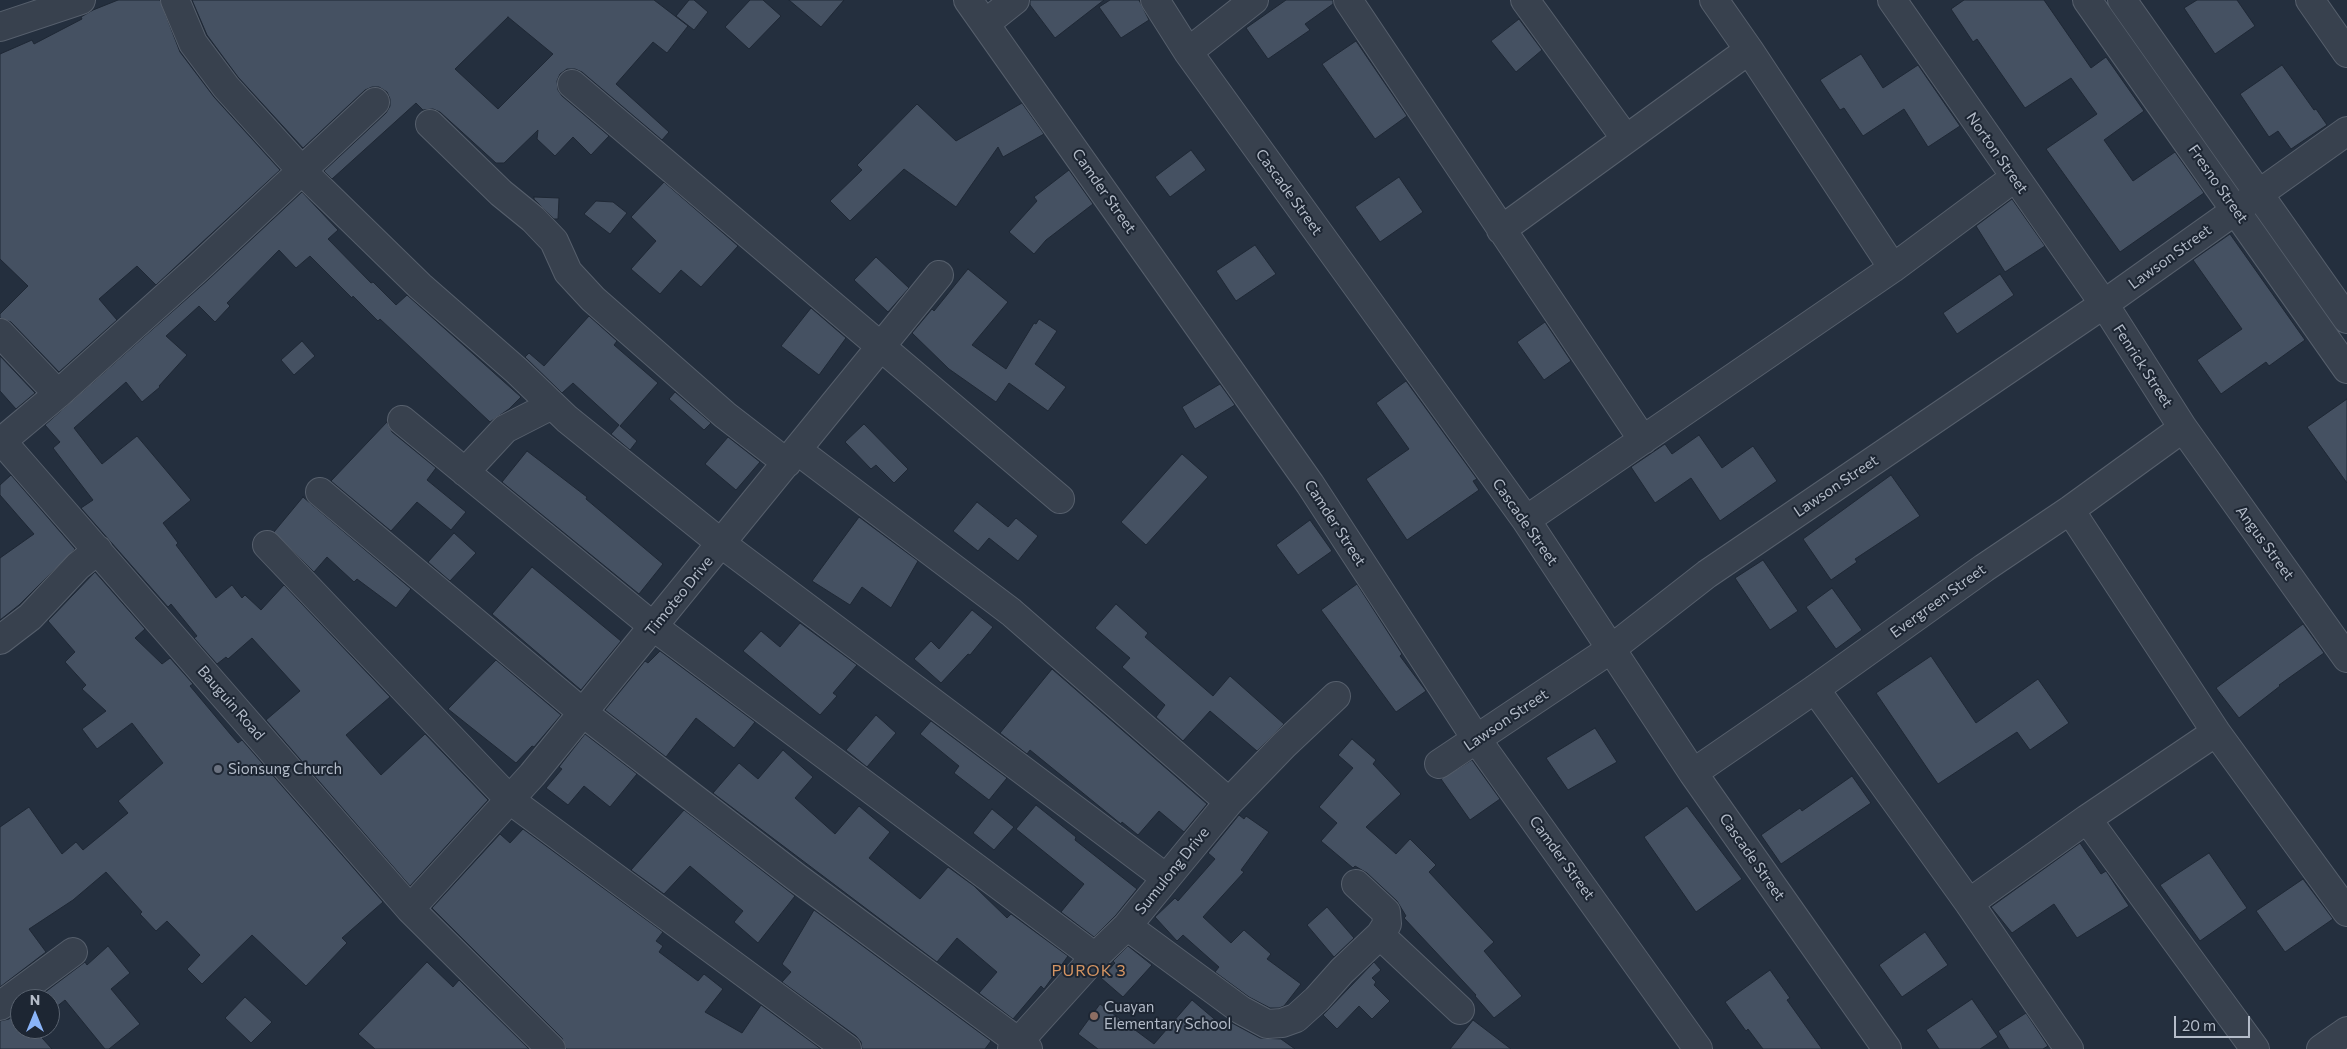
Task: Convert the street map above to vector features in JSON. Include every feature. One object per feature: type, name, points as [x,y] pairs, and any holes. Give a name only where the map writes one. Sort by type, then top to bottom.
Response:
[{"type":"street","points":[[0,27],[81,0]]},
{"type":"street","points":[[175,0],[193,43],[226,87],[302,170],[420,286],[516,370],[567,419],[722,544],[1166,878]]},
{"type":"street","name":"Camder Street","points":[[968,0],[1310,484],[1477,740],[1698,1049]]},
{"type":"street","points":[[986,23],[1015,0]]},
{"type":"street","name":"Cascade Street","points":[[1155,0],[1188,52],[1526,520],[1693,773],[1887,1049]]},
{"type":"street","points":[[1188,52],[1254,0]]},
{"type":"street","points":[[1348,0],[1643,440]]},
{"type":"street","points":[[1525,0],[1626,138]]},
{"type":"street","points":[[1714,0],[1893,268]]},
{"type":"street","name":"Norton Street","points":[[1892,0],[2014,178],[2104,304]]},
{"type":"street","name":"Fresno Street","points":[[2087,0],[2347,369]]},
{"type":"street","name":"Fresno Street","points":[[2122,0],[2257,194],[2347,318]]},
{"type":"street","points":[[2310,0],[2347,53]]},
{"type":"street","points":[[1501,230],[1749,50]]},
{"type":"street","points":[[572,84],[773,257],[882,346],[1060,499]]},
{"type":"street","points":[[1,440],[58,394],[375,102]]},
{"type":"street","points":[[430,124],[501,193],[544,230],[554,241],[568,272],[593,299],[725,414],[792,457],[1012,612],[1229,802]]},
{"type":"street","name":"Lawson Street","points":[[1439,764],[1612,649],[1707,574],[2104,304],[2347,131]]},
{"type":"street","points":[[1526,520],[1893,268],[2014,178]]},
{"type":"street","name":"Timoteo Drive","points":[[410,909],[510,800],[722,544],[939,275]]},
{"type":"street","name":"Fenrick Street","points":[[2104,304],[2183,428]]},
{"type":"street","points":[[0,333],[58,394]]},
{"type":"street","points":[[465,472],[505,429],[552,405]]},
{"type":"street","points":[[402,420],[654,627],[1095,957]]},
{"type":"street","name":"Evergreen Street","points":[[1693,773],[1815,689],[1984,568],[2070,510],[2183,428]]},
{"type":"street","name":"Angus Street","points":[[2183,428],[2347,658]]},
{"type":"street","name":"Bauguin Road","points":[[1,440],[410,909],[551,1049]]},
{"type":"street","points":[[320,492],[582,712],[1020,1047]]},
{"type":"street","points":[[2070,510],[2216,732],[2347,912]]},
{"type":"street","points":[[267,545],[510,800],[847,1049]]},
{"type":"street","points":[[0,640],[30,616],[78,566],[98,550]]},
{"type":"street","points":[[1815,689],[1969,903],[2069,1049]]},
{"type":"street","name":"Sumulong Drive","points":[[1020,1047],[1095,957],[1127,926],[1229,802],[1284,745],[1336,696]]},
{"type":"street","points":[[1969,903],[2087,818],[2216,732]]},
{"type":"street","points":[[2087,818],[2255,1049]]},
{"type":"street","points":[[1127,926],[1241,1010],[1267,1024],[1296,1018],[1380,935],[1387,924],[1386,912],[1356,884]]},
{"type":"street","points":[[1380,935],[1460,1010]]},
{"type":"street","points":[[0,1006],[73,952]]},
{"type":"street","points":[[2321,1049],[2347,1031]]},
{"type":"building","points":[[118,0],[160,0],[180,52],[214,97],[280,170],[156,285],[137,266],[99,299],[117,320],[59,372],[11,322],[0,318],[0,314],[28,286],[0,259],[0,54],[32,40],[34,44],[82,19],[81,17],[93,10]]},
{"type":"building","points":[[192,0],[654,0],[688,26],[667,53],[653,42],[616,84],[669,132],[662,140],[582,72],[575,69],[567,69],[560,74],[557,81],[558,90],[562,96],[609,136],[591,155],[573,137],[555,156],[537,139],[538,130],[504,163],[496,163],[440,112],[433,109],[423,110],[416,103],[332,179],[324,171],[386,113],[390,106],[387,92],[379,87],[365,90],[303,148],[238,77],[207,35]],"holes":[[[508,17],[553,54],[498,109],[455,69]]]},
{"type":"building","points":[[689,0],[694,0],[708,12],[694,30],[676,16]]},
{"type":"building","points":[[750,0],[763,0],[781,16],[749,49],[725,27]]},
{"type":"building","points":[[789,0],[844,0],[821,27]]},
{"type":"building","points":[[1030,0],[1104,0],[1055,38],[1030,5]]},
{"type":"building","points":[[1110,0],[1139,0],[1149,20],[1121,38],[1099,7]]},
{"type":"building","points":[[1286,0],[1333,0],[1333,4],[1305,24],[1310,30],[1268,59],[1246,28]]},
{"type":"building","points":[[1964,0],[2044,0],[2091,68],[2106,57],[2144,111],[2104,140],[2133,181],[2175,152],[2204,193],[2120,252],[2046,149],[2097,114],[2071,78],[2025,108],[1977,39],[1973,42],[1951,9]]},
{"type":"building","points":[[2197,0],[2237,0],[2255,26],[2215,54],[2184,8]]},
{"type":"building","points":[[1519,19],[1542,50],[1516,72],[1491,41]]},
{"type":"building","points":[[1356,41],[1407,116],[1375,139],[1322,64]]},
{"type":"building","points":[[1861,54],[1883,88],[1918,65],[1960,126],[1928,147],[1904,109],[1863,136],[1844,108],[1840,110],[1820,80]]},
{"type":"building","points":[[2282,65],[2327,125],[2291,149],[2278,131],[2269,137],[2240,94]]},
{"type":"building","points":[[1022,103],[1044,134],[1003,157],[998,147],[956,207],[904,169],[850,221],[830,201],[862,170],[857,165],[917,104],[956,141]]},
{"type":"building","points":[[1191,150],[1206,170],[1170,197],[1155,177]]},
{"type":"building","points":[[1069,170],[1093,204],[1046,240],[1034,254],[1009,232],[1037,201],[1034,197]]},
{"type":"building","points":[[1399,177],[1423,212],[1380,242],[1355,207]]},
{"type":"building","points":[[664,182],[738,246],[701,287],[681,270],[660,294],[631,269],[656,241],[631,217]]},
{"type":"building","points":[[302,192],[338,230],[328,239],[371,283],[373,282],[396,305],[407,295],[521,397],[509,409],[490,422],[380,319],[378,321],[353,296],[352,298],[310,256],[296,268],[279,250],[227,303],[230,306],[215,322],[199,306],[166,336],[187,355],[160,387],[142,402],[126,382],[74,428],[102,464],[137,436],[191,500],[163,523],[178,543],[176,545],[216,598],[232,585],[242,598],[245,595],[261,610],[284,585],[390,697],[346,735],[381,775],[425,734],[488,800],[410,886],[266,720],[300,691],[252,638],[228,659],[226,657],[217,664],[194,638],[197,636],[171,604],[168,607],[81,508],[93,500],[53,448],[60,442],[45,425],[209,279]]},
{"type":"building","points":[[534,197],[559,198],[558,219],[554,219]]},
{"type":"building","points":[[2012,199],[2045,246],[2005,272],[1976,226]]},
{"type":"building","points":[[596,201],[613,202],[627,213],[610,234],[584,214]]},
{"type":"building","points":[[2230,234],[2305,340],[2269,366],[2266,362],[2221,394],[2197,360],[2242,329],[2193,260]]},
{"type":"building","points":[[1255,245],[1276,274],[1236,301],[1216,271]]},
{"type":"building","points":[[876,257],[909,288],[888,312],[854,280]]},
{"type":"building","points":[[968,269],[1008,302],[972,345],[1006,369],[1034,323],[1036,324],[1039,319],[1057,331],[1035,364],[1066,387],[1048,411],[1009,383],[996,402],[949,369],[912,333],[932,309],[934,311]]},
{"type":"building","points":[[2000,274],[2014,295],[1957,334],[1943,313]]},
{"type":"building","points":[[811,308],[846,338],[819,375],[781,346]]},
{"type":"building","points":[[589,316],[617,341],[614,345],[658,383],[620,426],[637,441],[630,450],[611,434],[619,425],[573,383],[562,393],[525,357],[529,353],[544,366]]},
{"type":"building","points":[[1545,322],[1571,361],[1544,380],[1517,342]]},
{"type":"building","points":[[302,341],[315,356],[294,375],[281,360]]},
{"type":"building","points":[[0,356],[35,393],[16,409],[0,391]]},
{"type":"building","points":[[1406,381],[1477,479],[1473,481],[1479,490],[1407,540],[1366,479],[1409,449],[1376,403]]},
{"type":"building","points":[[1220,384],[1235,405],[1195,429],[1182,407]]},
{"type":"building","points":[[675,392],[711,423],[704,430],[669,399]]},
{"type":"building","points":[[2347,399],[2347,483],[2307,427]]},
{"type":"building","points":[[387,422],[392,432],[436,468],[427,480],[466,512],[451,530],[417,502],[391,531],[331,481]]},
{"type":"building","points":[[864,424],[908,469],[894,483],[876,465],[871,469],[845,442]]},
{"type":"building","points":[[1699,435],[1722,468],[1753,446],[1777,481],[1720,521],[1691,478],[1655,503],[1631,467],[1665,444],[1672,454]]},
{"type":"building","points":[[728,437],[760,462],[736,490],[705,464]]},
{"type":"building","points":[[527,451],[587,497],[586,499],[663,564],[639,594],[502,482]]},
{"type":"building","points":[[1182,454],[1208,477],[1146,545],[1121,522]]},
{"type":"building","points":[[11,475],[75,549],[19,605],[0,620],[0,558],[34,534],[0,495],[0,485]]},
{"type":"building","points":[[1891,475],[1920,516],[1855,559],[1857,562],[1831,580],[1803,539]]},
{"type":"building","points":[[303,497],[411,589],[396,608],[357,579],[354,582],[327,557],[314,572],[274,532]]},
{"type":"building","points":[[977,502],[1008,527],[1016,518],[1038,536],[1018,561],[989,538],[978,551],[953,531]]},
{"type":"building","points":[[859,517],[918,561],[891,608],[862,587],[850,605],[812,581]]},
{"type":"building","points":[[1310,520],[1332,551],[1298,575],[1276,545]]},
{"type":"building","points":[[454,533],[476,553],[450,581],[428,562]]},
{"type":"building","points":[[1763,560],[1798,611],[1770,630],[1735,578]]},
{"type":"building","points":[[532,567],[621,641],[581,690],[492,614]]},
{"type":"building","points":[[95,572],[145,629],[135,638],[162,664],[170,658],[193,684],[190,686],[231,735],[238,743],[242,740],[383,902],[342,938],[347,943],[306,986],[252,935],[202,984],[187,969],[200,955],[167,921],[156,931],[140,914],[142,912],[106,872],[73,900],[29,929],[46,952],[0,987],[0,827],[29,807],[62,854],[76,842],[83,850],[128,813],[118,801],[163,763],[132,723],[97,749],[82,729],[106,711],[82,689],[86,685],[65,662],[75,652],[48,621]]},
{"type":"building","points":[[1357,584],[1402,654],[1400,656],[1426,691],[1396,712],[1321,610]]},
{"type":"building","points":[[1832,588],[1862,630],[1836,649],[1806,607]]},
{"type":"building","points":[[1116,604],[1148,633],[1145,637],[1213,696],[1230,676],[1284,724],[1257,751],[1210,711],[1183,741],[1156,717],[1165,705],[1122,667],[1130,658],[1095,628]]},
{"type":"building","points":[[972,610],[993,627],[970,655],[968,654],[941,683],[914,659],[931,641],[939,649]]},
{"type":"building","points":[[800,623],[857,665],[833,693],[837,696],[820,715],[743,651],[761,631],[780,647]]},
{"type":"building","points":[[2303,624],[2324,653],[2279,685],[2239,718],[2216,688]]},
{"type":"building","points":[[660,651],[755,722],[734,748],[696,718],[666,757],[605,710],[645,661],[648,663]]},
{"type":"building","points":[[1931,656],[1976,723],[2038,679],[2069,723],[2030,750],[2017,732],[1938,784],[1876,693]]},
{"type":"building","points":[[496,660],[561,715],[534,747],[532,746],[516,763],[448,709]]},
{"type":"building","points":[[1052,669],[1207,804],[1184,832],[1159,811],[1138,835],[1122,822],[1121,824],[1030,750],[1027,754],[1000,733]]},
{"type":"building","points":[[876,715],[896,733],[867,767],[846,750]]},
{"type":"building","points":[[931,721],[1007,778],[989,800],[954,773],[959,766],[920,734]]},
{"type":"building","points":[[1595,728],[1617,762],[1568,790],[1546,758]]},
{"type":"building","points":[[585,734],[637,774],[610,807],[584,786],[568,805],[546,788],[562,769],[559,767]]},
{"type":"building","points":[[1352,739],[1376,760],[1373,764],[1401,794],[1366,827],[1396,854],[1410,839],[1436,865],[1429,872],[1494,942],[1484,951],[1522,996],[1494,1018],[1476,995],[1404,918],[1406,916],[1397,901],[1367,873],[1355,866],[1353,868],[1321,841],[1337,823],[1319,807],[1353,768],[1338,755]]},
{"type":"building","points":[[783,750],[813,777],[795,798],[835,834],[859,806],[890,832],[869,858],[920,899],[948,867],[974,886],[1007,918],[1011,914],[1068,956],[1044,989],[1041,986],[1013,1019],[979,993],[997,972],[957,938],[937,962],[713,793],[739,763],[758,779]]},
{"type":"building","points":[[1472,760],[1500,799],[1470,820],[1441,779]]},
{"type":"building","points":[[1852,776],[1871,803],[1781,864],[1761,835],[1800,808],[1802,811]]},
{"type":"building","points":[[1036,805],[1076,837],[1075,840],[1137,889],[1116,915],[1094,937],[1061,912],[1084,884],[1016,829]]},
{"type":"building","points":[[1687,806],[1742,879],[1696,912],[1644,837]]},
{"type":"building","points":[[992,809],[1014,827],[994,850],[973,833]]},
{"type":"building","points":[[684,810],[795,896],[758,943],[734,922],[743,911],[690,866],[664,894],[631,870]]},
{"type":"building","points":[[1239,815],[1244,819],[1246,816],[1269,832],[1241,870],[1244,872],[1203,917],[1231,943],[1244,930],[1271,954],[1267,959],[1301,984],[1284,1006],[1279,1008],[1270,1008],[1249,997],[1215,972],[1219,967],[1183,935],[1177,941],[1155,917],[1175,898],[1178,901],[1215,859],[1208,853]]},
{"type":"building","points":[[523,829],[663,932],[656,941],[663,946],[659,952],[698,981],[704,974],[723,989],[705,1012],[742,1033],[761,1005],[821,1049],[566,1049],[562,1038],[432,908],[500,834],[510,843]]},
{"type":"building","points":[[2080,843],[2101,874],[2106,871],[2129,906],[2077,938],[2054,904],[2012,933],[1991,907]]},
{"type":"building","points":[[2209,853],[2247,908],[2200,941],[2160,885]]},
{"type":"building","points":[[2303,879],[2333,919],[2285,952],[2256,911]]},
{"type":"building","points":[[1327,907],[1354,938],[1334,957],[1307,925]]},
{"type":"building","points":[[814,910],[991,1041],[985,1049],[862,1049],[861,1042],[856,1036],[782,982],[791,972],[782,964]]},
{"type":"building","points":[[1925,932],[1948,965],[1902,997],[1879,965]]},
{"type":"building","points":[[108,946],[130,973],[111,989],[140,1024],[109,1049],[105,1049],[65,1000],[60,1004],[60,989],[49,989],[85,962],[87,965]]},
{"type":"building","points":[[1128,946],[1152,965],[1123,997],[1101,978],[1115,963],[1113,961]]},
{"type":"building","points":[[427,962],[453,987],[459,980],[529,1049],[375,1049],[358,1034]]},
{"type":"building","points":[[1374,962],[1381,970],[1372,978],[1376,982],[1374,985],[1390,1001],[1372,1019],[1359,1006],[1337,1029],[1323,1015]]},
{"type":"building","points":[[1770,970],[1790,998],[1787,1000],[1822,1049],[1763,1049],[1748,1029],[1746,1031],[1725,1002]]},
{"type":"building","points":[[245,997],[272,1022],[251,1043],[225,1018]]},
{"type":"building","points":[[1972,999],[1998,1037],[1980,1049],[1939,1049],[1926,1030]]},
{"type":"building","points":[[1192,1000],[1226,1029],[1232,1023],[1260,1038],[1281,1039],[1295,1049],[1098,1049],[1078,1034],[1100,1004],[1154,1044]]},
{"type":"building","points":[[2026,1013],[2048,1046],[2043,1049],[2009,1049],[1998,1031]]},
{"type":"building","points":[[9,1019],[10,1039],[43,1039],[52,1049],[0,1049],[0,1021]]},
{"type":"building","points":[[1473,1020],[1511,1049],[1450,1049]]},
{"type":"place","name":"Sionsung Church","points":[[218,769]]},
{"type":"place","name":"Cuayan Elementary School","points":[[1094,1016]]},
{"type":"district","name":"PUROK 3","points":[[1089,971]]}]
